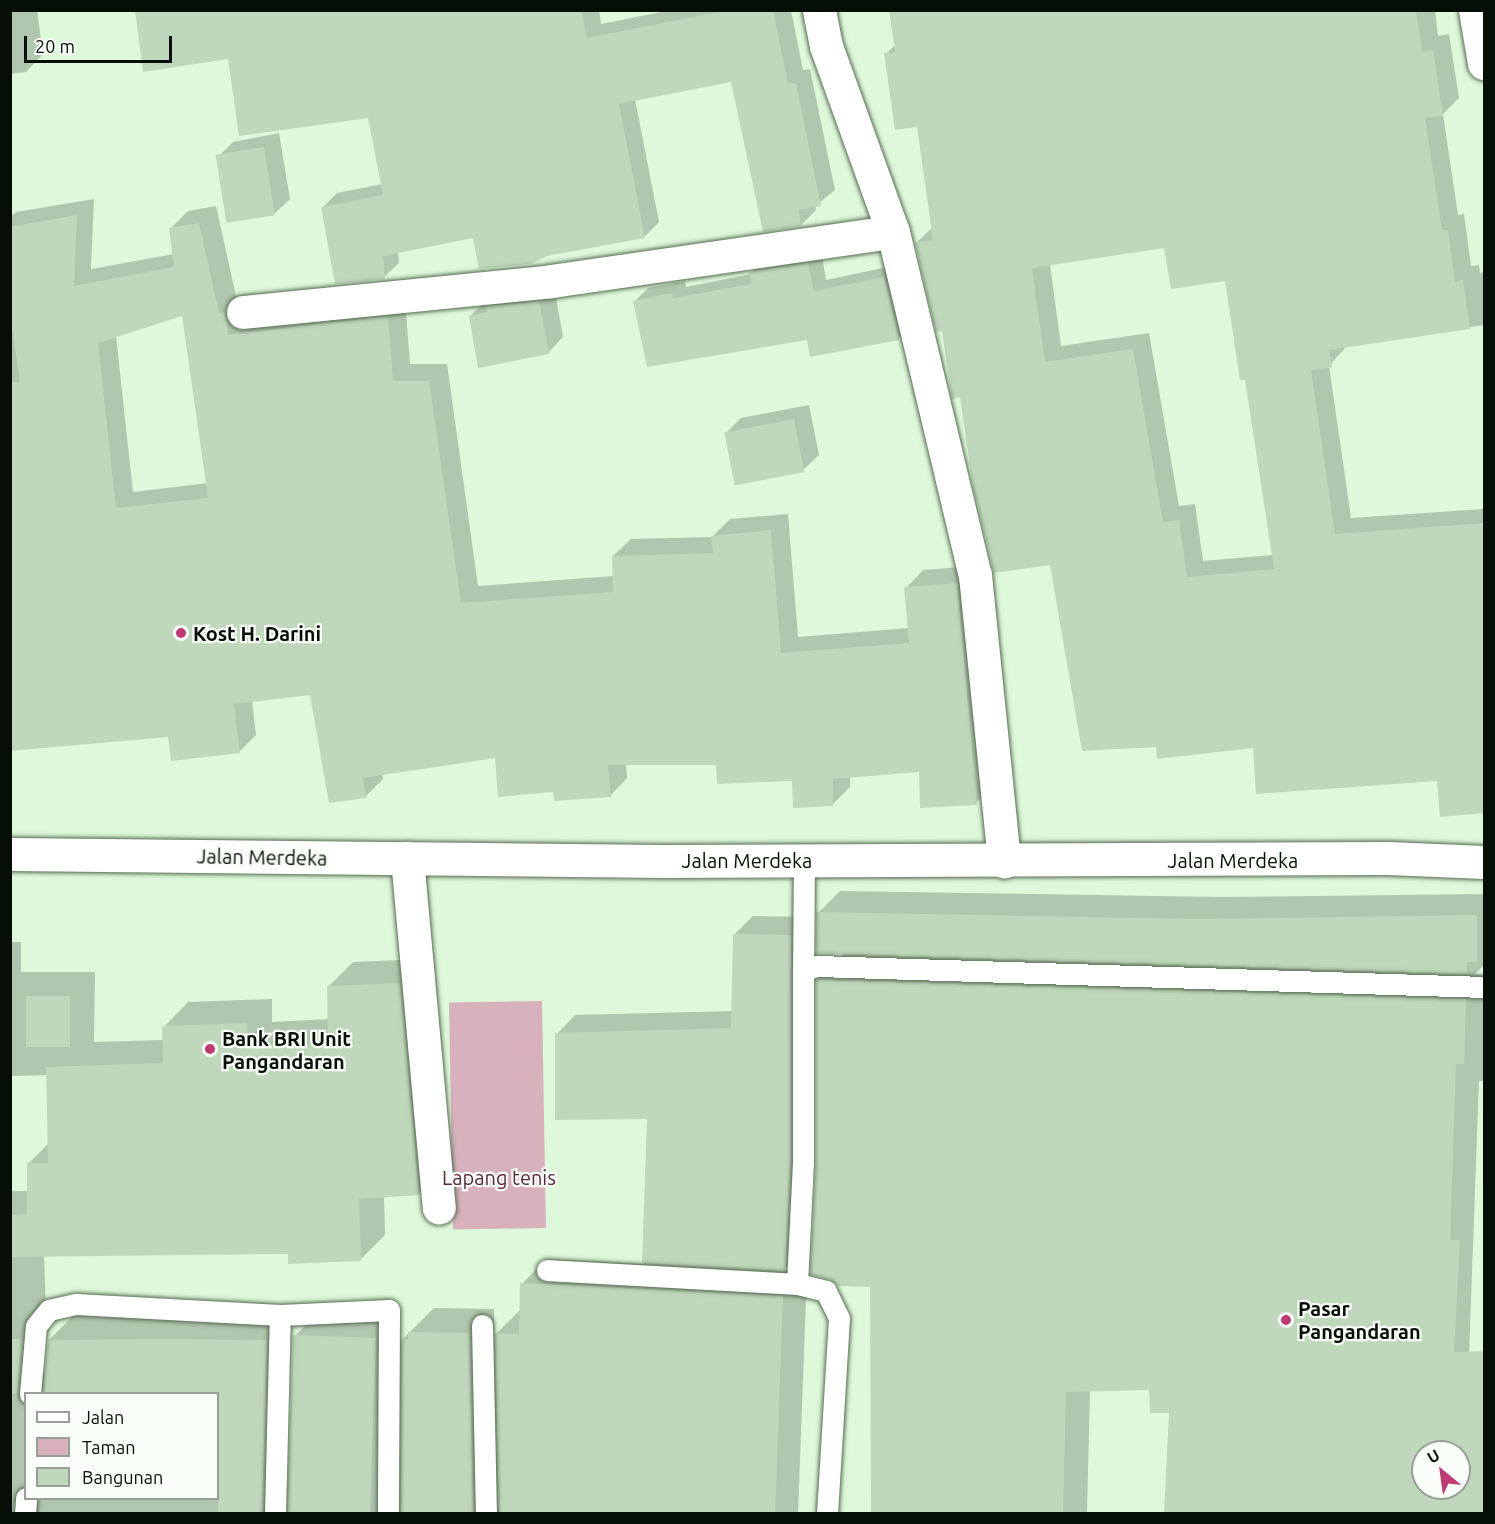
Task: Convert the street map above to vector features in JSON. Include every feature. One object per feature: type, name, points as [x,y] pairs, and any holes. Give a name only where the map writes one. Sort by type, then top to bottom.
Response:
[{"type":"main road","points":[[819,10],[826,46],[892,232],[975,575],[1004,861]]},
{"type":"main road","points":[[1475,10],[1485,63]]},
{"type":"main road","points":[[243,312],[551,281],[892,232]]},
{"type":"main road","name":"Jalan Merdeka","points":[[10,854],[1004,861],[1388,858],[1485,862]]},
{"type":"main road","points":[[407,858],[440,1208]]},
{"type":"lane","points":[[797,1284],[803,1163],[804,860]]},
{"type":"lane","points":[[803,976],[807,969],[816,966],[1485,987]]},
{"type":"lane","points":[[548,1270],[797,1284],[826,1291],[839,1318],[827,1514]]},
{"type":"lane","points":[[30,1392],[36,1326],[49,1310],[76,1304],[280,1315],[389,1310],[388,1514]]},
{"type":"lane","points":[[275,1514],[280,1315]]},
{"type":"lane","points":[[482,1325],[486,1514]]},
{"type":"green space","name":"Lapang tenis","points":[[542,1001],[546,1228],[453,1230],[449,1003]]},
{"type":"building","points":[[135,10],[581,10],[587,38],[729,10],[773,10],[788,84],[796,83],[821,206],[799,210],[801,226],[763,232],[731,82],[619,104],[645,238],[547,256],[531,264],[479,269],[473,238],[383,256],[385,279],[335,284],[321,207],[383,195],[368,118],[239,136],[228,59],[143,72]]},
{"type":"building","points":[[889,10],[1416,10],[1422,52],[1433,50],[1443,116],[1425,118],[1442,230],[1448,230],[1455,282],[1463,280],[1470,329],[1329,350],[1332,367],[1311,370],[1335,534],[1485,523],[1485,813],[1440,817],[1437,781],[1256,794],[1253,748],[1157,759],[1156,747],[1082,751],[1050,565],[994,573],[973,486],[960,397],[952,399],[942,331],[936,332],[915,242],[933,240],[917,127],[895,130],[884,53],[895,52]],"holes":[[[1164,248],[1171,289],[1225,281],[1240,380],[1245,380],[1274,569],[1187,577],[1179,520],[1163,522],[1133,349],[1045,362],[1032,268]]]},
{"type":"building","points":[[264,147],[275,215],[226,223],[216,155]]},
{"type":"building","points":[[77,215],[74,286],[174,267],[169,228],[199,223],[219,313],[225,312],[228,335],[388,316],[393,381],[429,381],[461,603],[613,592],[612,556],[713,553],[711,536],[771,530],[781,653],[909,643],[904,587],[957,583],[977,805],[920,808],[919,772],[833,779],[833,806],[793,808],[792,781],[717,784],[716,765],[608,765],[611,797],[554,801],[553,792],[498,797],[495,758],[363,778],[366,798],[329,803],[310,695],[234,704],[240,753],[171,761],[168,737],[10,751],[10,382],[20,382],[10,314],[10,227]],"holes":[[[182,316],[208,498],[116,508],[98,343]]]},
{"type":"building","points":[[808,263],[814,291],[884,277],[899,340],[810,357],[807,340],[647,367],[633,301],[672,293],[673,298],[752,284],[749,272]]},
{"type":"building","points":[[539,301],[549,354],[478,368],[469,316],[487,312],[486,306]]},
{"type":"building","points":[[794,419],[804,472],[735,486],[724,433]]},
{"type":"building","points":[[816,912],[1199,919],[1477,915],[1477,962],[1467,962],[1467,974],[816,953]]},
{"type":"building","points":[[733,934],[791,935],[790,1163],[785,1271],[642,1263],[647,1119],[555,1120],[555,1033],[731,1028]]},
{"type":"building","points":[[816,980],[1466,999],[1464,1064],[1456,1064],[1450,1240],[1460,1240],[1454,1352],[1485,1351],[1485,1514],[1164,1514],[1169,1413],[1150,1413],[1149,1390],[1066,1392],[1063,1514],[871,1514],[870,1287],[838,1286],[829,1279],[810,1274],[816,1163]]},
{"type":"building","points":[[400,983],[419,1195],[359,1199],[361,1261],[288,1264],[288,1254],[10,1257],[10,1215],[27,1214],[27,1163],[48,1163],[46,1067],[163,1063],[162,1026],[247,1023],[248,1046],[328,1043],[327,986]]},
{"type":"building","points":[[26,996],[70,996],[70,1047],[26,1047]]},
{"type":"building","points":[[520,1283],[783,1296],[775,1514],[499,1514],[495,1333],[519,1334]]},
{"type":"building","points":[[408,1332],[469,1333],[473,1514],[401,1514],[402,1339],[408,1339]]},
{"type":"building","points":[[293,1335],[376,1338],[370,1514],[287,1514]]},
{"type":"building","points":[[10,1339],[22,1339],[17,1394],[10,1394]]},
{"type":"building","points":[[48,1340],[267,1340],[262,1514],[218,1514],[219,1392],[43,1392]]},
{"type":"place","name":"Kost H. Darini","points":[[181,633]]},
{"type":"place","name":"Bank BRI Unit Pangandaran","points":[[210,1049]]},
{"type":"place","name":"Pasar Pangandaran","points":[[1286,1320]]}]
